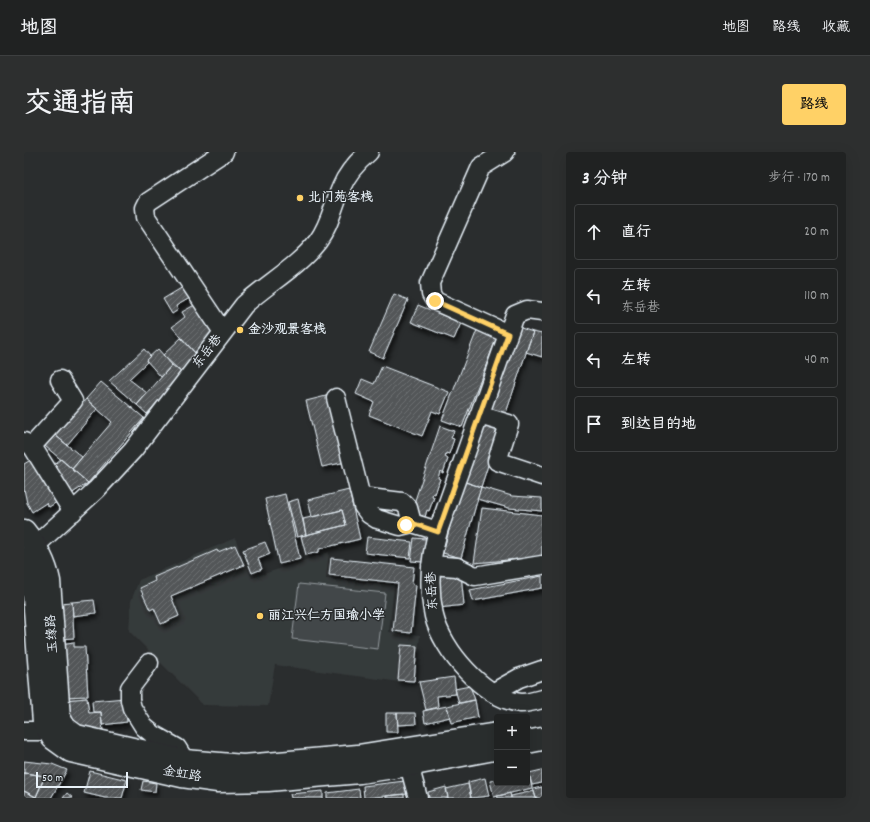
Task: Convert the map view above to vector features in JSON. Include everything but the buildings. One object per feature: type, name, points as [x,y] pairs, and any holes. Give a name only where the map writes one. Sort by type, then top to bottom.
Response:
[{"type":"main road","name":"金虹路","points":[[27,552],[33,584],[43,714],[48,731],[58,744],[71,750],[182,776],[243,782],[314,777],[414,764],[494,750]]},
{"type":"main road","name":"玉缘路","points":[[27,552],[43,560],[49,581],[59,718],[65,728],[76,736]]},
{"type":"main road","points":[[530,727],[542,725]]},
{"type":"main road","name":"金虹路","points":[[76,736],[185,761],[243,766],[312,761],[403,750],[494,735]]},
{"type":"main road","points":[[530,741],[542,739]]},
{"type":"street","points":[[223,332],[146,217],[145,208],[148,202],[224,152]]},
{"type":"street","name":"东岳巷","points":[[27,552],[73,512],[133,450],[244,305],[262,288],[300,260],[318,241],[329,222],[341,188],[349,173],[369,152]]},
{"type":"street","points":[[505,152],[481,167],[430,283],[429,289],[435,301],[508,334]]},
{"type":"street","name":"东岳巷","points":[[542,312],[527,310],[515,315],[438,532],[432,566],[432,603],[439,631],[459,662],[477,680],[494,692],[511,701],[522,703],[542,699]]},
{"type":"street","points":[[60,380],[73,401],[28,444],[73,512]]},
{"type":"street","points":[[336,398],[361,497],[402,502],[408,508],[412,523],[438,532]]},
{"type":"street","points":[[479,415],[509,424],[497,461],[542,476]]},
{"type":"street","points":[[432,566],[457,567],[475,576],[542,565]]},
{"type":"street","points":[[148,662],[130,688],[132,708],[144,727],[154,735],[177,748],[185,761]]},
{"type":"street","points":[[494,692],[519,678],[542,670]]},
{"type":"street","points":[[24,731],[48,731]]},
{"type":"street","points":[[414,764],[412,776],[418,798]]},
{"type":"shaded area","name":"丽江兴仁方国瑜小学","points":[[235,538],[252,578],[329,552],[326,579],[394,585],[389,632],[420,635],[415,684],[275,665],[268,706],[203,705],[129,631],[131,601],[139,580]]},
{"type":"shaded area","points":[[299,584],[385,593],[378,649],[292,639]]},
{"type":"place","name":"北门苑客栈","points":[[300,198]]},
{"type":"place","name":"金沙观景客栈","points":[[240,330]]},
{"type":"place","name":"丽江兴仁方国瑜小学","points":[[260,616]]},
{"type":"route","points":[[406,525],[412,523],[438,532],[508,334],[435,301]]}]
